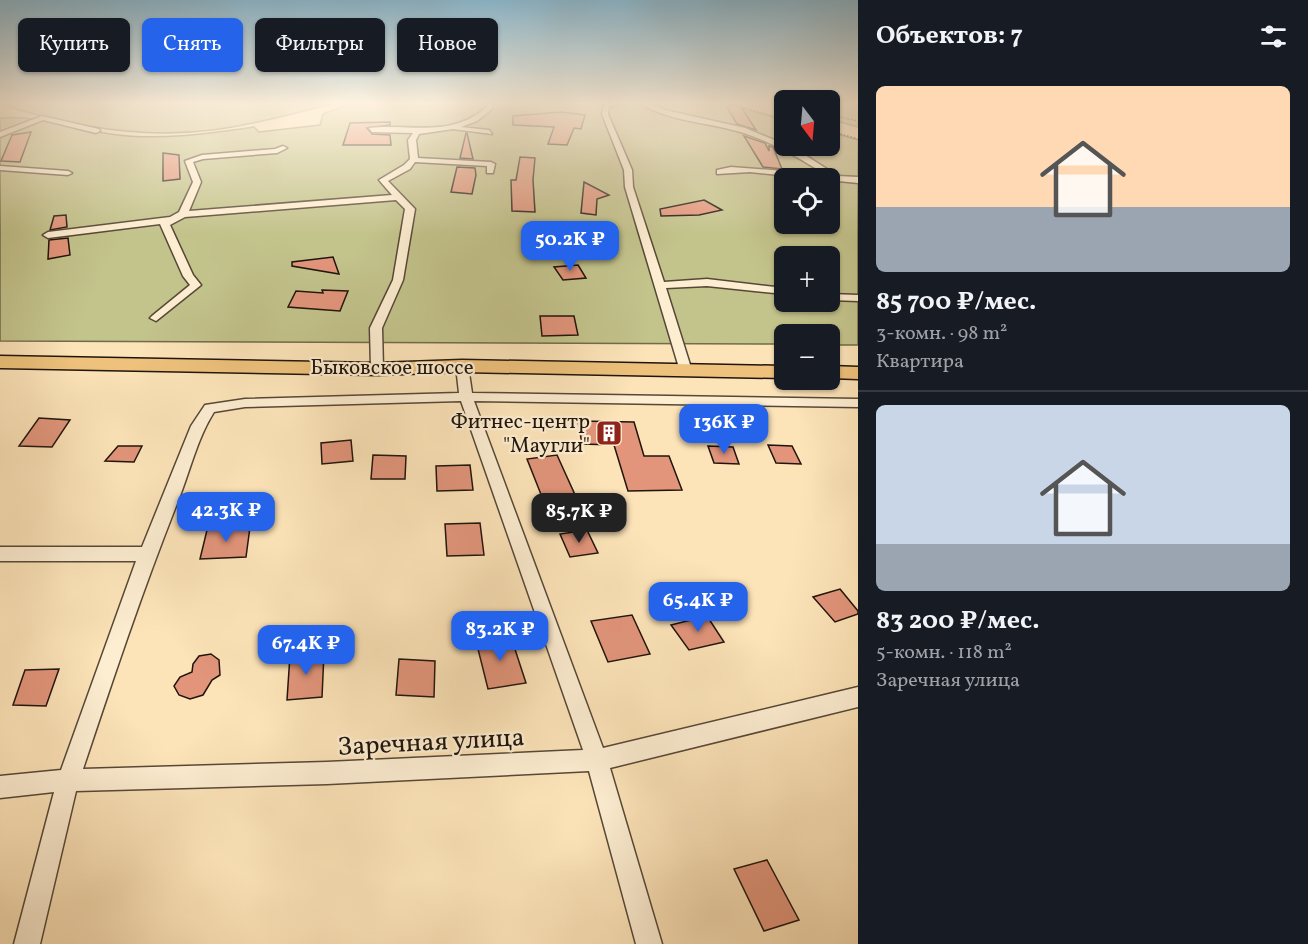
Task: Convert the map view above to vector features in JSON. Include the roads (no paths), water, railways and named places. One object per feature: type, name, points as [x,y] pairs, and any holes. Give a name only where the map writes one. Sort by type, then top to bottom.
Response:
[{"type":"main road","name":"Быковское шоссе","points":[[0,362],[377,369],[462,366],[774,372]]},
{"type":"main road","points":[[840,372],[858,373]]},
{"type":"street","points":[[377,369],[376,328],[398,280],[410,209],[383,180],[407,167],[413,160],[412,146]]},
{"type":"street","points":[[618,146],[628,170],[629,187],[686,370]]},
{"type":"street","points":[[781,146],[820,168]]},
{"type":"street","points":[[183,214],[197,182],[189,161],[202,157],[277,151],[283,148]]},
{"type":"street","points":[[413,160],[491,164],[490,171]]},
{"type":"street","points":[[0,168],[68,173]]},
{"type":"street","points":[[720,172],[731,169],[774,172]]},
{"type":"street","points":[[840,178],[858,180]]},
{"type":"street","points":[[156,318],[196,285],[188,276],[165,224],[183,214],[397,197]]},
{"type":"street","points":[[48,235],[172,220]]},
{"type":"street","points":[[660,286],[682,281],[728,283],[740,287],[774,290]]},
{"type":"street","points":[[840,297],[858,298]]},
{"type":"street","points":[[462,366],[466,398],[597,760],[649,944]]},
{"type":"street","points":[[27,944],[68,780],[147,554],[171,499],[198,426],[210,408],[245,403],[466,398],[858,403]]},
{"type":"street","points":[[0,554],[147,554]]},
{"type":"street","name":"Заречная улица","points":[[0,788],[68,780],[327,773],[597,760],[858,697]]},
{"type":"place","name":"Фитнес-центр \"Маугли\"","points":[[609,433]]}]
